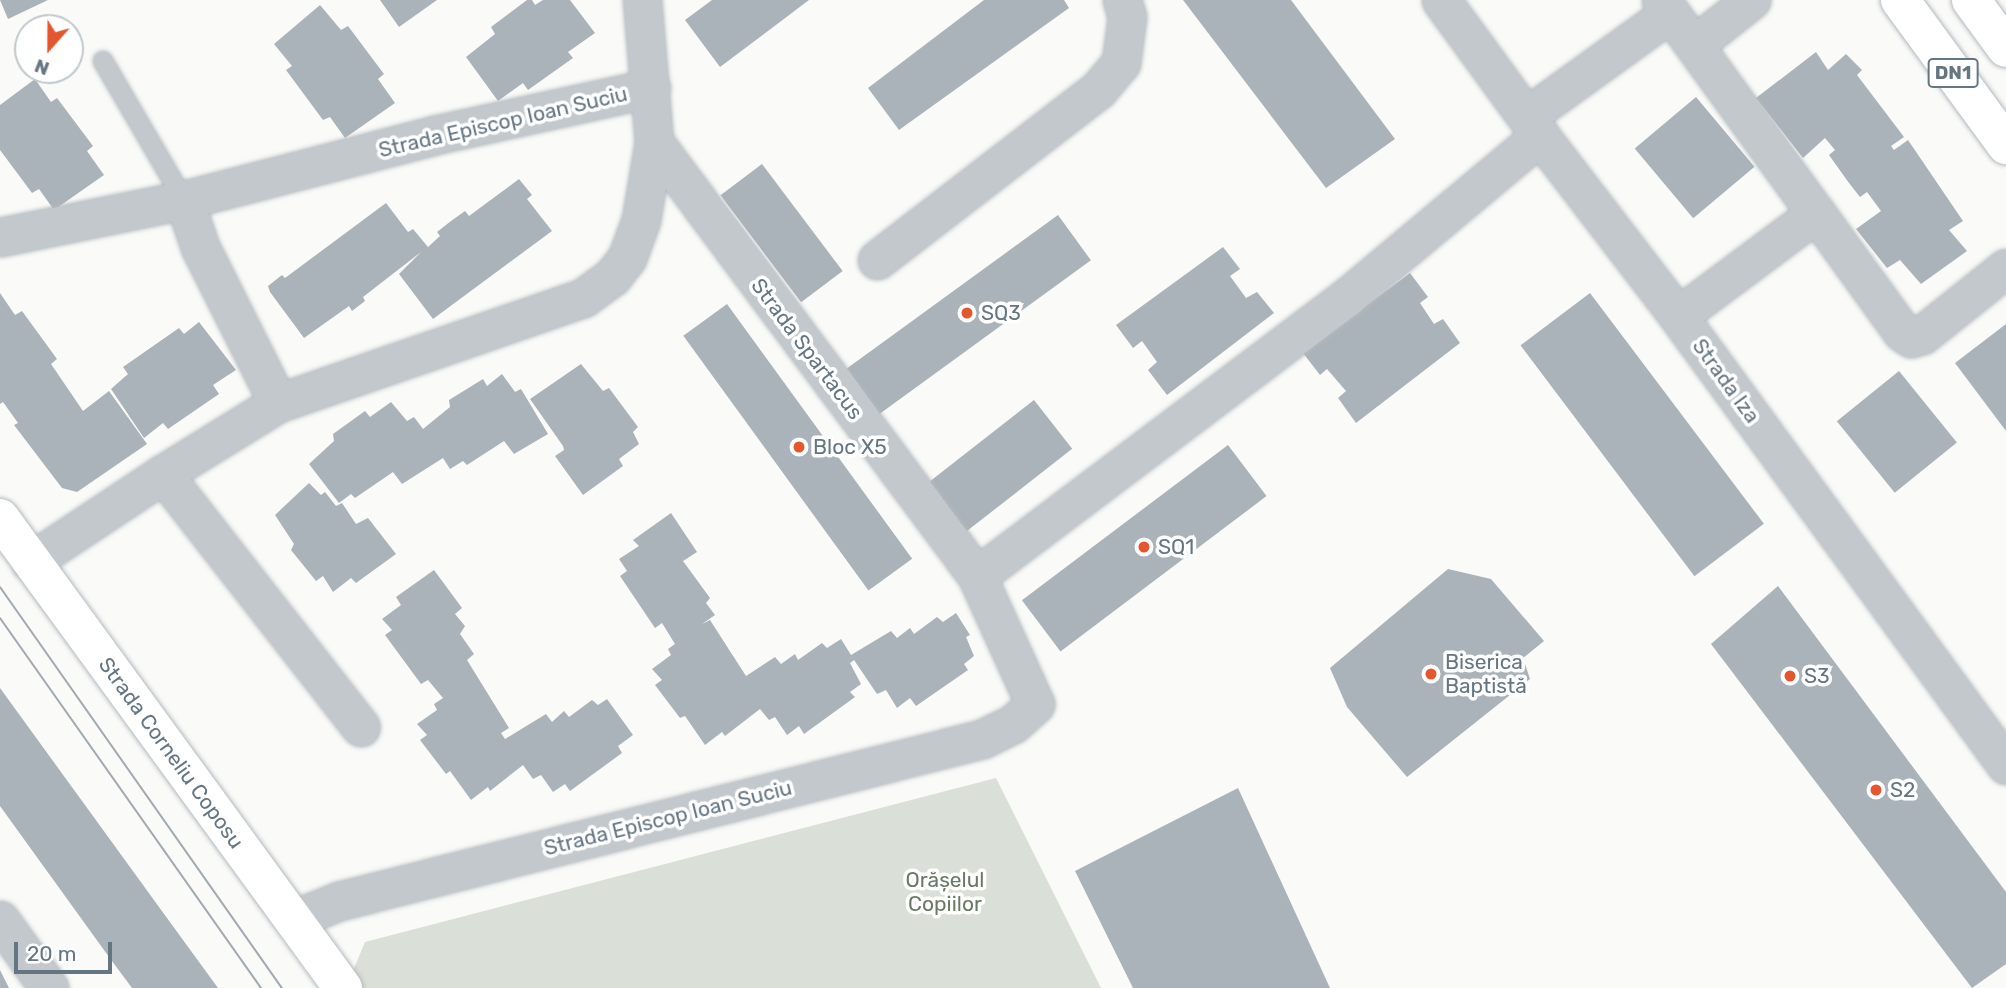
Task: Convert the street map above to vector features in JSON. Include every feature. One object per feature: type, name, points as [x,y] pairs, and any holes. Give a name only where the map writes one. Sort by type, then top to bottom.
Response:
[{"type":"main road","name":"DN1","points":[[1900,0],[2006,145]]},
{"type":"main road","name":"DN1","points":[[1971,0],[2006,48]]},
{"type":"main road","name":"Strada Corneliu Coposu","points":[[0,518],[343,988]]},
{"type":"street","points":[[642,0],[651,88]]},
{"type":"street","points":[[877,260],[1098,90],[1121,63],[1127,17],[1122,0]]},
{"type":"street","name":"Strada Iza","points":[[1441,0],[1678,316],[2006,765]]},
{"type":"street","points":[[1694,45],[1751,0]]},
{"type":"street","points":[[977,576],[1346,298],[1666,6],[1902,332],[1911,338],[1922,335],[2006,268]]},
{"type":"street","name":"Strada Episcop Ioan Suciu","points":[[0,237],[184,200],[435,135],[651,88],[654,142],[641,220],[627,258],[612,277],[583,298],[278,403],[163,474],[30,562]]},
{"type":"street","name":"Strada Spartacus","points":[[654,142],[977,576],[1035,704]]},
{"type":"street","points":[[184,200],[200,247],[278,403]]},
{"type":"street","points":[[1678,316],[1816,213]]},
{"type":"street","points":[[163,474],[361,727]]},
{"type":"street","name":"Strada Episcop Ioan Suciu","points":[[294,919],[339,901],[982,739],[1013,724],[1035,704]]},
{"type":"street","points":[[0,920],[49,988]]},
{"type":"lane","points":[[103,61],[184,200]]},
{"type":"green space","name":"Orășelul Copiilor","points":[[996,778],[1101,988],[349,988],[347,985],[365,942]]},
{"type":"building","points":[[0,0],[48,0],[14,14],[8,19]]},
{"type":"building","points":[[380,0],[437,0],[399,27]]},
{"type":"building","points":[[527,0],[532,0],[535,5],[543,0],[570,0],[595,33],[568,52],[573,58],[528,90],[523,83],[498,101],[466,57],[495,34],[491,27]]},
{"type":"building","points":[[712,0],[809,0],[720,67],[685,20]]},
{"type":"building","points":[[984,0],[1064,0],[1069,8],[899,130],[868,88]]},
{"type":"building","points":[[1183,0],[1291,0],[1395,139],[1326,188]]},
{"type":"building","points":[[320,5],[341,30],[348,26],[384,74],[378,79],[395,103],[345,138],[330,117],[323,120],[286,70],[292,66],[274,44]]},
{"type":"building","points":[[1816,52],[1828,70],[1846,54],[1862,70],[1857,75],[1904,137],[1891,146],[1894,150],[1908,140],[1963,221],[1949,230],[1967,251],[1921,284],[1900,260],[1887,268],[1856,229],[1881,211],[1867,192],[1860,197],[1849,183],[1829,155],[1835,150],[1825,138],[1803,158],[1756,98]]},
{"type":"building","points":[[28,84],[38,84],[51,102],[57,98],[93,146],[87,151],[104,175],[54,210],[39,189],[32,193],[0,150],[0,105]]},
{"type":"building","points":[[1696,97],[1754,167],[1693,218],[1635,148]]},
{"type":"building","points":[[762,164],[843,271],[801,302],[720,195]]},
{"type":"building","points":[[519,179],[532,195],[527,199],[552,231],[433,319],[399,274],[421,252],[363,297],[365,301],[352,311],[349,306],[304,338],[270,292],[268,286],[282,275],[285,278],[386,203],[408,232],[413,229],[428,247],[440,236],[437,232],[451,221],[465,211],[469,216]]},
{"type":"building","name":"SQ3","points":[[1058,215],[1091,260],[880,414],[847,368]]},
{"type":"building","points":[[1223,247],[1240,269],[1230,276],[1246,298],[1257,292],[1274,313],[1167,395],[1148,370],[1157,362],[1142,341],[1133,348],[1116,325]]},
{"type":"building","points":[[1410,273],[1428,297],[1420,303],[1434,324],[1443,319],[1460,343],[1356,423],[1338,398],[1346,391],[1327,369],[1320,375],[1303,353]]},
{"type":"building","points":[[0,293],[15,315],[22,311],[57,359],[51,364],[83,411],[109,391],[147,444],[77,492],[62,488],[14,425],[18,423],[3,402],[0,404]]},
{"type":"building","points":[[1590,293],[1764,524],[1694,576],[1521,345]]},
{"type":"building","name":"Bloc X5","points":[[727,304],[912,559],[868,591],[683,336]]},
{"type":"building","points":[[199,322],[236,370],[213,385],[219,394],[168,429],[163,423],[144,438],[111,389],[128,374],[123,367],[179,328],[184,334]]},
{"type":"building","points":[[2006,324],[2006,431],[1955,363]]},
{"type":"building","points":[[581,364],[603,391],[609,388],[638,427],[633,432],[639,444],[619,459],[623,466],[583,495],[555,456],[564,450],[563,446],[530,399]]},
{"type":"building","points":[[1899,371],[1957,442],[1895,493],[1837,421]]},
{"type":"building","points":[[502,374],[515,392],[521,389],[548,434],[514,454],[504,441],[467,465],[463,461],[450,469],[443,458],[402,484],[393,472],[355,498],[351,494],[339,503],[309,464],[334,441],[333,434],[365,411],[370,417],[391,402],[407,421],[414,417],[423,429],[450,407],[449,400],[483,379],[487,386]]},
{"type":"building","points":[[1034,400],[1072,449],[967,531],[928,482]]},
{"type":"building","name":"SQ1","points":[[1228,445],[1267,496],[1060,651],[1022,600]]},
{"type":"building","points":[[309,483],[321,495],[325,492],[336,506],[342,503],[356,524],[368,518],[396,554],[356,583],[351,578],[333,592],[323,576],[316,581],[291,550],[294,544],[275,515]]},
{"type":"building","points":[[671,513],[697,552],[683,561],[710,598],[706,603],[715,615],[702,624],[710,620],[746,676],[775,657],[781,664],[795,654],[798,660],[822,643],[827,648],[841,639],[851,655],[891,631],[897,638],[910,628],[914,634],[937,617],[943,622],[956,613],[970,635],[966,637],[974,656],[964,664],[968,670],[916,706],[910,698],[897,708],[886,690],[877,694],[854,660],[850,663],[861,684],[850,692],[855,697],[804,734],[799,726],[787,735],[775,717],[769,720],[760,709],[725,736],[722,732],[705,745],[685,716],[680,718],[655,685],[662,680],[652,669],[671,655],[668,649],[675,644],[662,623],[655,628],[620,576],[627,571],[619,559],[639,546],[633,540]]},
{"type":"building","name":"Biserica Baptistă","points":[[1448,569],[1491,579],[1544,641],[1523,658],[1530,679],[1407,777],[1347,707],[1330,668]]},
{"type":"building","points":[[434,570],[462,608],[455,614],[465,626],[460,634],[474,654],[467,660],[509,728],[501,733],[505,739],[546,714],[552,722],[564,711],[569,717],[592,700],[598,705],[607,699],[633,735],[618,746],[622,753],[570,791],[565,784],[553,792],[541,775],[533,779],[523,765],[490,791],[488,787],[471,800],[450,771],[446,774],[420,740],[427,735],[417,724],[437,710],[434,704],[443,698],[428,680],[421,684],[385,635],[392,630],[382,619],[401,605],[396,597]]},
{"type":"building","points":[[1778,586],[2006,892],[2006,964],[1972,988],[1711,644]]},
{"type":"building","points":[[0,688],[218,988],[132,988],[109,957],[0,806]]},
{"type":"building","points":[[1238,788],[1330,988],[1133,988],[1075,871]]},
{"type":"building","points":[[0,970],[9,988],[0,988]]},
{"type":"tram line","points":[[0,587],[282,988]]},
{"type":"tram line","points":[[0,618],[261,988]]},
{"type":"place","name":"SQ3","points":[[967,313]]},
{"type":"place","name":"Bloc X5","points":[[799,447]]},
{"type":"place","name":"SQ1","points":[[1144,547]]},
{"type":"place","name":"Biserica Baptistă","points":[[1431,674]]},
{"type":"place","name":"S3","points":[[1790,676]]},
{"type":"place","name":"S2","points":[[1876,790]]}]
